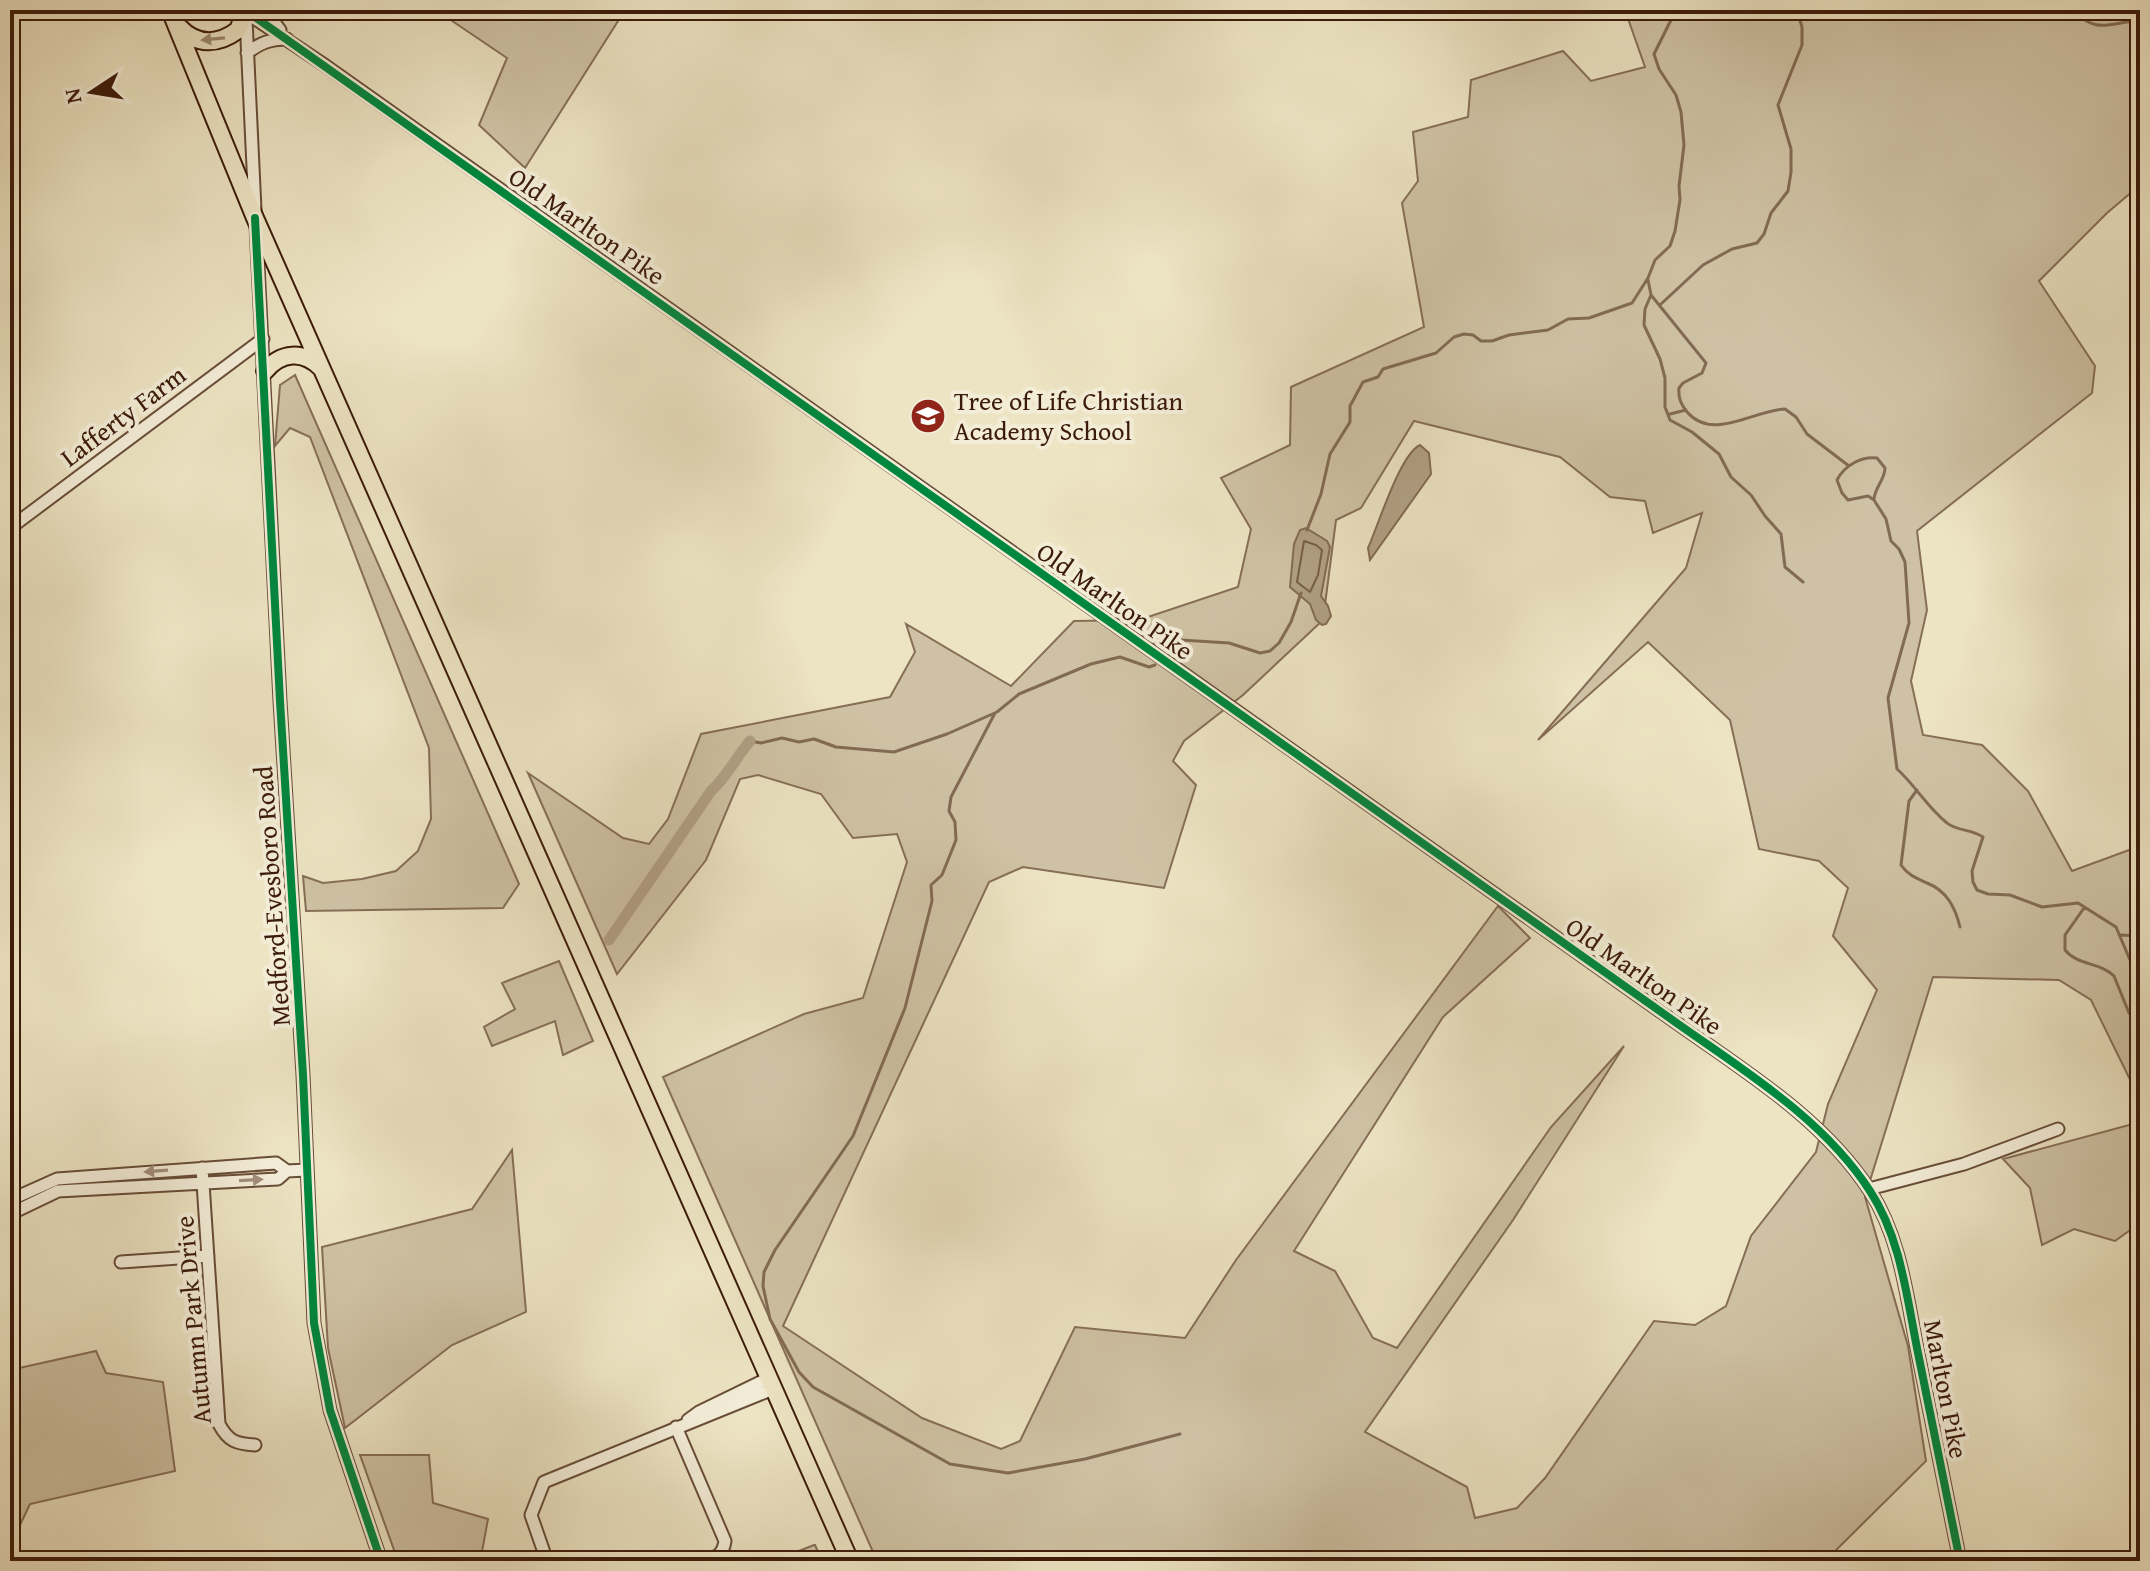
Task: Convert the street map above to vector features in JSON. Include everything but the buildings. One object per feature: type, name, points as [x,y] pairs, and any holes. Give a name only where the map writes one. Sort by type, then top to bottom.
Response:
[{"type":"highway","points":[[172,15],[181,31],[192,38],[216,42],[238,30],[245,11]]},
{"type":"highway","points":[[172,15],[255,218],[850,1561]]},
{"type":"highway","points":[[265,371],[282,357],[293,354],[305,356],[322,370]]},
{"type":"street","points":[[265,10],[288,39]]},
{"type":"street","points":[[245,11],[288,39]]},
{"type":"street","name":"Medford-Evesboro Road","points":[[245,11],[311,1293],[320,1367],[330,1410],[381,1561]]},
{"type":"street","points":[[247,53],[273,39],[288,39]]},
{"type":"street","name":"Old Marlton Pike","points":[[288,39],[1763,1085],[1832,1144],[1869,1189],[1889,1226]]},
{"type":"street","name":"Lafferty Farm","points":[[10,528],[263,339]]},
{"type":"street","points":[[1869,1189],[1964,1164],[2058,1129]]},
{"type":"street","points":[[10,1200],[57,1179],[276,1163],[287,1171]]},
{"type":"street","name":"Autumn Park Drive","points":[[202,1168],[219,1424],[226,1437],[238,1444],[255,1445]]},
{"type":"street","points":[[10,1214],[58,1191],[278,1179],[287,1171],[306,1170]]},
{"type":"street","name":"Marlton Pike","points":[[1889,1226],[1906,1292],[1960,1561]]},
{"type":"street","points":[[121,1262],[208,1256]]},
{"type":"street","points":[[547,1561],[531,1515],[544,1482],[681,1425],[703,1419],[771,1383]]},
{"type":"street","points":[[681,1425],[725,1541],[724,1550],[707,1561]]},
{"type":"shaded area","points":[[436,10],[625,10],[525,168],[479,125],[507,58]]},
{"type":"shaded area","points":[[1625,10],[2140,10],[2140,185],[2107,213],[2039,281],[2095,366],[2092,393],[1917,531],[1927,610],[1911,681],[1923,735],[1982,745],[2028,791],[2072,871],[2140,846],[2140,1100],[2091,1000],[2059,980],[1933,977],[1865,1197],[1908,1346],[1926,1461],[1825,1561],[877,1561],[663,1077],[804,1014],[863,998],[907,862],[897,834],[853,838],[821,794],[758,775],[740,779],[706,860],[617,974],[528,773],[623,838],[649,844],[668,819],[701,734],[890,697],[915,652],[906,624],[1011,686],[1074,621],[1139,620],[1238,587],[1251,529],[1221,478],[1290,445],[1291,387],[1424,327],[1402,203],[1418,181],[1413,132],[1468,117],[1471,80],[1563,51],[1591,81],[1645,67]],"holes":[[[1414,421],[1560,457],[1610,497],[1645,501],[1653,533],[1702,513],[1686,568],[1538,740],[1648,642],[1730,720],[1759,849],[1819,861],[1848,888],[1833,936],[1877,990],[1828,1104],[1816,1152],[1751,1236],[1726,1306],[1695,1325],[1654,1321],[1545,1478],[1517,1508],[1475,1518],[1467,1487],[1365,1432],[1513,1220],[1624,1046],[1551,1127],[1397,1348],[1373,1338],[1335,1271],[1294,1251],[1443,1017],[1530,938],[1498,906],[1236,1260],[1185,1338],[1075,1327],[1020,1441],[1001,1449],[922,1418],[783,1326],[989,882],[1023,867],[1164,888],[1196,785],[1173,761],[1184,741],[1243,695],[1323,620],[1336,520],[1361,508]]]},
{"type":"shaded area","points":[[295,375],[519,884],[503,908],[306,911],[303,876],[323,883],[396,871],[418,851],[431,819],[429,748],[310,437],[290,428],[275,446],[280,385]]},
{"type":"shaded area","points":[[559,961],[593,1041],[563,1055],[555,1021],[492,1046],[484,1027],[515,1009],[502,983]]},
{"type":"shaded area","points":[[2140,1122],[2140,1223],[2115,1241],[2074,1229],[2042,1245],[2030,1188],[2003,1159]]},
{"type":"shaded area","points":[[512,1150],[526,1312],[452,1345],[345,1428],[328,1348],[322,1247],[472,1209]]},
{"type":"shaded area","points":[[96,1351],[106,1373],[163,1382],[175,1471],[30,1504],[10,1546],[10,1370]]},
{"type":"shaded area","points":[[360,1455],[429,1455],[433,1503],[488,1519],[481,1557],[483,1561],[398,1561]]},
{"type":"shaded area","points":[[814,1545],[822,1561],[773,1561]]},
{"type":"water","points":[[1420,445],[1429,453],[1431,474],[1370,560],[1368,548],[1390,492],[1412,451]]},
{"type":"water","points":[[1306,528],[1327,541],[1330,547],[1321,596],[1331,616],[1322,625],[1316,620],[1310,604],[1290,587],[1294,544],[1300,530]]},
{"type":"waterway","points":[[1307,530],[1321,494],[1330,454],[1350,422],[1350,406],[1363,382],[1378,377],[1383,369],[1436,353],[1454,337],[1464,334],[1473,335],[1481,341],[1492,341],[1509,335],[1548,330],[1568,319],[1589,318],[1632,303],[1655,260],[1670,246],[1680,200],[1684,145],[1681,112],[1676,95],[1659,69],[1654,54],[1676,10]]},
{"type":"waterway","points":[[1661,304],[1703,265],[1732,249],[1757,243],[1764,234],[1771,213],[1788,191],[1791,149],[1778,105],[1802,45],[1802,27],[1797,10]]},
{"type":"waterway","points":[[2073,10],[2097,25],[2140,21]]},
{"type":"waterway","points":[[2082,18],[2096,10]]},
{"type":"waterway","points":[[1648,280],[1651,295],[1706,363],[1702,373],[1679,388],[1680,401],[1687,412],[1697,421],[1721,424],[1785,409],[1796,417],[1807,434],[1849,466]]},
{"type":"waterway","points":[[1651,295],[1645,309],[1644,325],[1660,359],[1665,378],[1665,407],[1670,420],[1692,432],[1719,454],[1731,477],[1751,495],[1781,534],[1785,567],[1803,582]]},
{"type":"waterway","points":[[1670,414],[1686,410]]},
{"type":"waterway","points":[[1874,500],[1885,468],[1877,458],[1859,460],[1837,480],[1842,493],[1848,500],[1868,496],[1874,500],[1886,519],[1891,541],[1905,562],[1909,623],[1888,698],[1897,769],[1947,823],[1983,837],[1972,871],[1977,890],[2010,895],[2042,907],[2078,903],[2116,927],[2130,960],[2140,969]]},
{"type":"waterway","points":[[1168,648],[1181,640],[1229,643],[1260,653],[1270,651],[1279,643],[1291,622],[1301,593]]},
{"type":"waterway","points":[[750,741],[761,743],[782,738],[799,742],[814,739],[836,747],[894,752],[947,734],[997,712],[1019,694],[1091,664],[1120,657],[1149,667],[1155,665]]},
{"type":"waterway","points":[[995,713],[951,797],[949,811],[955,822],[956,840],[942,875],[931,885],[932,901],[905,1008],[853,1136],[775,1250],[764,1272],[763,1286],[770,1319],[799,1372],[813,1387],[950,1464],[1008,1473],[1085,1459],[1180,1434]]},
{"type":"waterway","points":[[609,940],[711,791],[750,741]]},
{"type":"waterway","points":[[1917,790],[1909,801],[1901,865],[1909,874],[1945,895],[1953,906],[1960,927]]},
{"type":"waterway","points":[[2084,908],[2065,935],[2065,950],[2076,959],[2102,968],[2114,976],[2129,1013],[2140,1022]]},
{"type":"waterway","points":[[2121,935],[2140,936]]},
{"type":"cycle path","points":[[245,10],[1748,1073],[1802,1115],[1850,1164],[1881,1209],[1889,1229],[1906,1290],[1960,1561]]},
{"type":"cycle path","points":[[255,218],[314,1323],[330,1410],[381,1561]]},
{"type":"place","name":"Tree of Life Christian Academy School","points":[[928,416]]}]
